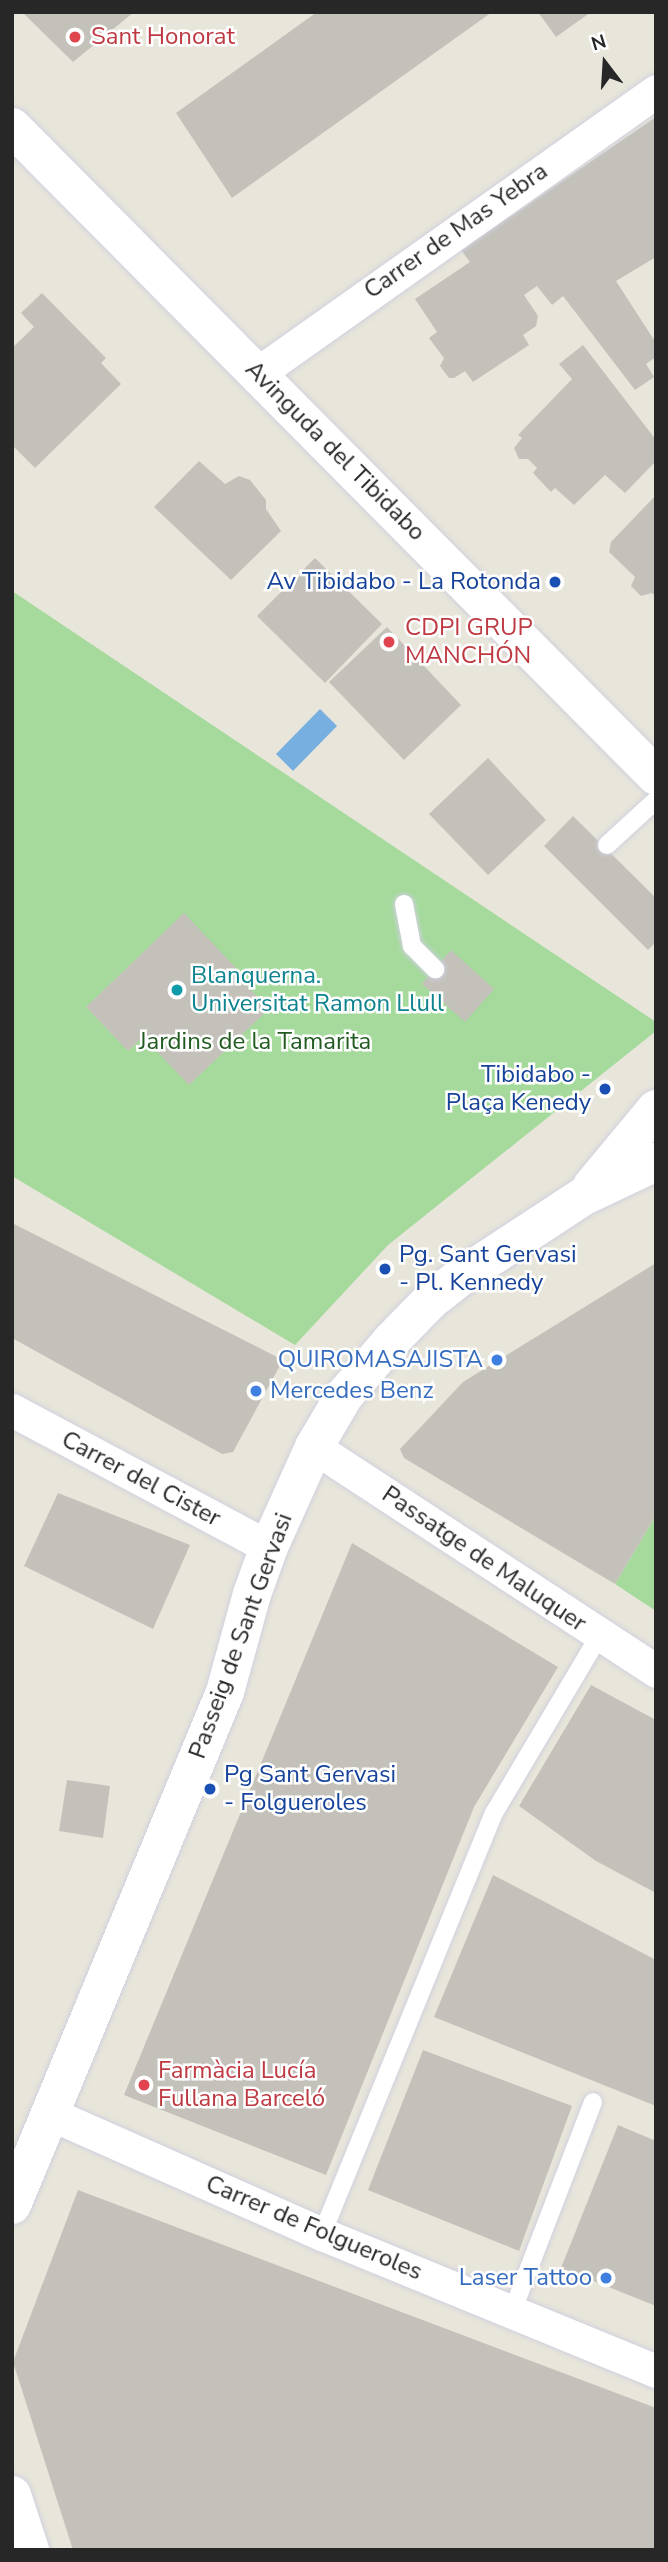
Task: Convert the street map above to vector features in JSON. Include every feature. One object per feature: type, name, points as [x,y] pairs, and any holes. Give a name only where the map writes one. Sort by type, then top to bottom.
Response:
[{"type":"street","name":"Carrer de Mas Yebra","points":[[258,373],[656,91]]},
{"type":"street","name":"Avinguda del Tibidabo","points":[[12,127],[656,776]]},
{"type":"street","points":[[584,1196],[656,1109]]},
{"type":"street","name":"Passeig de Sant Gervasi","points":[[12,2205],[225,1692],[252,1594],[269,1547],[314,1447],[353,1383],[431,1300],[584,1196],[656,1162]]},
{"type":"street","name":"Carrer del Cister","points":[[12,1410],[269,1547]]},
{"type":"street","name":"Passatge de Maluquer","points":[[314,1447],[598,1636],[656,1671]]},
{"type":"street","name":"Carrer de Folgueroles","points":[[51,2114],[322,2234],[656,2371]]},
{"type":"street","points":[[12,2495],[30,2550]]},
{"type":"lane","points":[[607,845],[656,800]]},
{"type":"lane","points":[[404,904],[412,946],[435,969]]},
{"type":"lane","points":[[322,2234],[494,1813],[598,1636]]},
{"type":"lane","points":[[512,2312],[593,2102]]},
{"type":"green space","name":"Jardins de la Tamarita","points":[[12,591],[656,1022],[656,1031],[388,1245],[295,1345],[12,1176]]},
{"type":"green space","points":[[656,1515],[656,1611],[615,1584]]},
{"type":"water","points":[[320,709],[337,726],[293,771],[276,754]]},
{"type":"building","name":"Sant Honorat","points":[[22,12],[134,12],[73,62]]},
{"type":"building","points":[[317,12],[492,12],[232,198],[176,113]]},
{"type":"building","points":[[538,12],[591,12],[556,37]]},
{"type":"building","points":[[656,117],[656,257],[616,281],[656,343],[656,357],[646,364],[654,377],[635,390],[563,296],[552,305],[537,286],[524,295],[538,316],[536,326],[523,335],[529,345],[473,382],[465,371],[449,378],[440,366],[444,358],[429,338],[437,332],[415,299],[470,262],[461,250]]},
{"type":"building","points":[[42,293],[106,358],[101,363],[121,384],[35,468],[12,445],[12,348],[34,327],[21,313]]},
{"type":"building","points":[[583,345],[656,440],[656,461],[625,493],[605,475],[574,505],[555,488],[551,492],[533,473],[537,468],[528,459],[519,459],[514,448],[522,438],[518,435],[572,379],[559,364]]},
{"type":"building","points":[[199,461],[225,484],[239,476],[250,480],[266,500],[266,509],[281,531],[231,580],[154,507]]},
{"type":"building","points":[[656,495],[656,597],[652,593],[641,596],[631,586],[635,577],[609,552],[611,542]]},
{"type":"building","points":[[315,558],[382,624],[325,683],[257,616]]},
{"type":"building","points":[[387,627],[461,705],[404,760],[329,682]]},
{"type":"building","points":[[488,758],[546,820],[488,875],[429,814]]},
{"type":"building","points":[[573,816],[656,898],[656,942],[648,950],[544,846]]},
{"type":"building","name":"Blanquerna. Universitat Ramon Llull","points":[[184,913],[238,970],[235,973],[269,1009],[189,1085],[143,1037],[128,1051],[86,1007]]},
{"type":"building","points":[[451,950],[494,989],[465,1022],[422,984]]},
{"type":"building","points":[[12,1223],[283,1360],[233,1452],[222,1454],[12,1338]]},
{"type":"building","points":[[656,1263],[656,1515],[615,1584],[404,1458],[400,1449],[463,1382]]},
{"type":"building","points":[[58,1493],[190,1545],[153,1629],[24,1566]]},
{"type":"building","points":[[352,1543],[558,1667],[474,1807],[326,2175],[124,2095]]},
{"type":"building","points":[[591,1685],[656,1720],[656,1893],[596,1861],[519,1806]]},
{"type":"building","points":[[67,1780],[110,1786],[103,1838],[59,1831]]},
{"type":"building","points":[[493,1875],[656,1960],[656,2106],[434,2017]]},
{"type":"building","points":[[423,2050],[572,2106],[519,2251],[368,2190]]},
{"type":"building","points":[[618,2125],[656,2141],[656,2306],[561,2268]]},
{"type":"building","points":[[78,2190],[656,2408],[656,2550],[73,2550],[13,2362]]},
{"type":"place","name":"Sant Honorat","points":[[75,37]]},
{"type":"place","name":"Av Tibidabo - La Rotonda","points":[[555,582]]},
{"type":"place","name":"CDPI GRUP MANCHÓN","points":[[389,642]]},
{"type":"place","name":"Blanquerna. Universitat Ramon Llull","points":[[177,990]]},
{"type":"place","name":"Tibidabo - Plaça Kenedy","points":[[605,1089]]},
{"type":"place","name":"Pg. Sant Gervasi - Pl. Kennedy","points":[[385,1269]]},
{"type":"place","name":"QUIROMASAJISTA","points":[[497,1360]]},
{"type":"place","name":"Mercedes Benz","points":[[256,1391]]},
{"type":"place","name":"Pg Sant Gervasi - Folgueroles","points":[[210,1789]]},
{"type":"place","name":"Farmàcia Lucía Fullana Barceló","points":[[144,2085]]},
{"type":"place","name":"Laser Tattoo","points":[[606,2278]]}]
